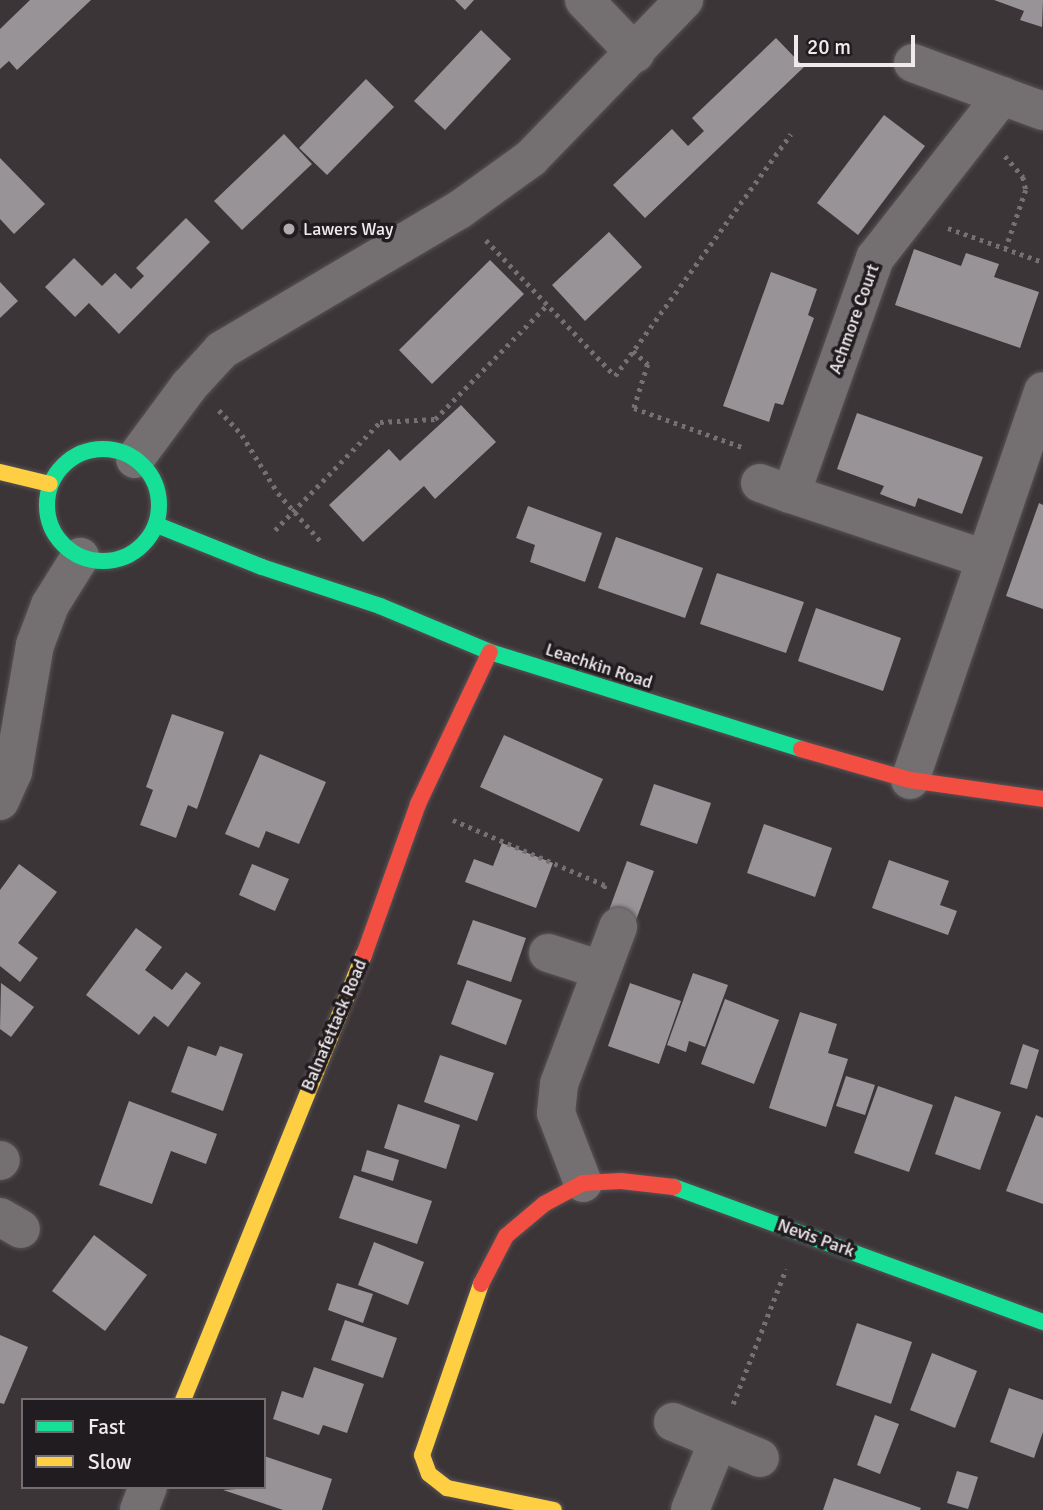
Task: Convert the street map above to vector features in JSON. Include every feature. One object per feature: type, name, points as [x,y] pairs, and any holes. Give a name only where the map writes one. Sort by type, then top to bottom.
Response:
[{"type":"street","points":[[584,0],[635,53]]},
{"type":"street","points":[[135,459],[189,386],[222,349],[245,333],[459,210],[531,158],[684,0]]},
{"type":"street","points":[[914,63],[1043,111]]},
{"type":"street","name":"Achmore Court","points":[[776,489],[876,258],[1002,96]]},
{"type":"street","points":[[910,780],[1043,391]]},
{"type":"street","points":[[103,448],[135,459],[157,489],[156,525],[148,541],[116,561],[80,558],[66,548],[51,527],[46,501],[50,484],[65,464],[86,451],[103,448]]},
{"type":"street","points":[[0,472],[50,484]]},
{"type":"street","points":[[776,489],[985,559]]},
{"type":"street","name":"Leachkin Road","points":[[156,525],[262,567],[380,606],[490,652],[750,736],[910,780],[1043,799]]},
{"type":"street","points":[[0,801],[13,772],[36,645],[51,605],[80,558]]},
{"type":"street","name":"Balnafettack Road","points":[[184,1398],[378,921],[418,804],[490,652]]},
{"type":"street","points":[[583,1183],[556,1113],[559,1084],[618,927]]},
{"type":"street","points":[[548,953],[601,970]]},
{"type":"street","name":"Nevis Park","points":[[554,1510],[447,1488],[429,1474],[422,1455],[493,1259],[506,1236],[544,1204],[583,1183],[621,1181],[667,1185],[1043,1322]]},
{"type":"street","points":[[673,1422],[760,1458]]},
{"type":"street","points":[[690,1510],[718,1441]]},
{"type":"street","points":[[139,1510],[147,1489]]},
{"type":"path","points":[[975,130],[997,146],[1023,177],[1026,190],[1006,248]]},
{"type":"path","points":[[459,210],[615,376],[791,134]]},
{"type":"path","points":[[910,214],[1043,262]]},
{"type":"path","points":[[265,541],[380,422],[435,419],[547,305]]},
{"type":"path","points":[[633,351],[648,364],[634,408],[754,452],[743,478],[776,489]]},
{"type":"path","points":[[189,386],[230,419],[293,512],[333,550]]},
{"type":"path","points":[[444,816],[605,886],[596,918],[618,927]]},
{"type":"path","points":[[718,1441],[800,1233]]},
{"type":"building","points":[[30,0],[91,0],[17,70],[9,61],[0,69],[0,29]]},
{"type":"building","points":[[455,0],[474,0],[465,10]]},
{"type":"building","points":[[994,0],[1043,0],[1042,27],[1020,20],[1024,11]]},
{"type":"building","points":[[481,30],[511,59],[445,130],[414,101]]},
{"type":"building","points":[[776,38],[804,67],[645,218],[613,185],[672,129],[688,146],[704,131],[692,118]]},
{"type":"building","points":[[366,79],[394,107],[327,175],[299,148]]},
{"type":"building","points":[[884,115],[925,146],[858,235],[817,203]]},
{"type":"building","points":[[284,134],[312,164],[242,230],[214,201]]},
{"type":"building","points":[[0,158],[45,204],[14,234],[0,219]]},
{"type":"building","points":[[186,218],[210,242],[119,334],[89,303],[75,317],[45,287],[74,258],[102,286],[115,273],[131,289],[144,276],[136,268]]},
{"type":"building","points":[[609,232],[642,267],[585,321],[552,285]]},
{"type":"building","points":[[914,249],[961,266],[966,253],[999,264],[994,277],[1039,292],[1020,348],[895,305]]},
{"type":"building","points":[[490,260],[524,294],[432,384],[399,350]]},
{"type":"building","points":[[771,272],[817,289],[808,315],[814,318],[783,405],[775,403],[769,422],[723,406]]},
{"type":"building","points":[[0,282],[18,301],[0,318]]},
{"type":"building","points":[[461,405],[496,442],[435,499],[424,486],[363,542],[329,505],[389,449],[400,461]]},
{"type":"building","points":[[857,413],[983,457],[962,514],[918,498],[915,507],[898,501],[880,494],[884,486],[837,469]]},
{"type":"building","points":[[1039,503],[1043,505],[1043,609],[1006,596]]},
{"type":"building","points":[[528,506],[602,533],[585,582],[530,562],[535,545],[516,538]]},
{"type":"building","points":[[616,537],[703,568],[685,618],[598,588]]},
{"type":"building","points":[[717,573],[804,602],[786,653],[700,624]]},
{"type":"building","points":[[816,608],[901,638],[883,691],[798,661]]},
{"type":"building","points":[[172,714],[224,732],[197,809],[188,805],[176,838],[140,825],[153,790],[146,787]]},
{"type":"building","points":[[504,735],[603,779],[579,832],[480,787]]},
{"type":"building","points":[[260,754],[326,782],[299,844],[266,831],[259,848],[225,834]]},
{"type":"building","points":[[654,784],[711,803],[697,844],[640,825]]},
{"type":"building","points":[[764,824],[832,848],[815,897],[747,873]]},
{"type":"building","points":[[502,843],[553,863],[536,908],[465,882],[474,859],[493,866]]},
{"type":"building","points":[[889,860],[949,881],[940,905],[957,911],[948,935],[872,908]]},
{"type":"building","points":[[627,861],[654,871],[635,923],[608,913]]},
{"type":"building","points":[[19,864],[57,892],[18,943],[38,958],[20,982],[0,966],[0,890]]},
{"type":"building","points":[[252,864],[289,879],[275,911],[239,895]]},
{"type":"building","points":[[473,920],[526,938],[511,982],[457,964]]},
{"type":"building","points":[[136,928],[162,947],[145,970],[172,990],[186,972],[201,983],[168,1027],[154,1016],[139,1035],[86,995]]},
{"type":"building","points":[[693,973],[728,985],[705,1047],[689,1041],[686,1052],[667,1045]]},
{"type":"building","points":[[467,980],[522,1000],[506,1045],[451,1024]]},
{"type":"building","points":[[1,983],[34,1007],[11,1037],[0,1029]]},
{"type":"building","points":[[630,983],[681,1001],[659,1064],[608,1046]]},
{"type":"building","points":[[725,999],[779,1020],[754,1084],[701,1064]]},
{"type":"building","points":[[800,1012],[837,1024],[828,1053],[848,1059],[826,1127],[769,1108]]},
{"type":"building","points":[[1023,1044],[1039,1050],[1027,1089],[1010,1084]]},
{"type":"building","points":[[188,1046],[216,1056],[220,1046],[243,1054],[223,1111],[171,1092]]},
{"type":"building","points":[[440,1055],[494,1073],[477,1121],[424,1102]]},
{"type":"building","points":[[846,1076],[875,1085],[865,1115],[836,1106]]},
{"type":"building","points":[[878,1086],[933,1105],[909,1172],[854,1153]]},
{"type":"building","points":[[955,1096],[1001,1112],[980,1170],[935,1154]]},
{"type":"building","points":[[129,1101],[217,1134],[206,1164],[171,1151],[152,1204],[99,1185]]},
{"type":"building","points":[[398,1104],[460,1125],[446,1169],[384,1148]]},
{"type":"building","points":[[1036,1115],[1043,1118],[1043,1204],[1006,1191]]},
{"type":"building","points":[[367,1150],[399,1160],[393,1181],[361,1171]]},
{"type":"building","points":[[354,1175],[432,1201],[417,1244],[339,1218]]},
{"type":"building","points":[[94,1235],[147,1275],[105,1331],[52,1291]]},
{"type":"building","points":[[374,1242],[424,1262],[408,1305],[358,1285]]},
{"type":"building","points":[[337,1283],[373,1294],[363,1323],[328,1310]]},
{"type":"building","points":[[345,1320],[397,1338],[383,1378],[331,1360]]},
{"type":"building","points":[[857,1323],[912,1342],[891,1404],[836,1385]]},
{"type":"building","points":[[0,1335],[28,1347],[4,1404],[0,1403]]},
{"type":"building","points":[[932,1353],[977,1371],[955,1428],[910,1410]]},
{"type":"building","points":[[314,1367],[364,1384],[347,1433],[323,1425],[319,1435],[273,1419],[282,1391],[303,1398]]},
{"type":"building","points":[[1009,1388],[1043,1400],[1043,1432],[1034,1458],[990,1442]]},
{"type":"building","points":[[875,1415],[899,1424],[880,1474],[857,1465]]},
{"type":"building","points":[[266,1457],[332,1479],[322,1510],[283,1510],[223,1490],[266,1489]]},
{"type":"building","points":[[957,1471],[978,1477],[968,1509],[947,1503]]},
{"type":"building","points":[[834,1478],[921,1508],[823,1510]]},
{"type":"traffic: fast","points":[[103,449],[125,453],[143,465],[155,483],[159,505],[155,527],[143,545],[125,557],[103,561],[81,557],[63,545],[51,527],[47,505],[51,483],[63,465],[81,453],[103,449]]},
{"type":"traffic: fast","points":[[157,525],[262,567],[380,606],[490,652],[801,749]]},
{"type":"traffic: fast","points":[[674,1187],[1043,1322]]},
{"type":"traffic: slow","points":[[0,472],[50,484]]},
{"type":"traffic: slow","points":[[184,1398],[364,955]]},
{"type":"traffic: slow","points":[[481,1284],[422,1455],[429,1474],[447,1488],[554,1510]]},
{"type":"traffic: jam","points":[[364,955],[418,804],[490,652]]},
{"type":"traffic: jam","points":[[801,749],[910,780],[1043,799]]},
{"type":"traffic: jam","points":[[481,1284],[506,1236],[544,1204],[583,1183],[621,1181],[674,1187]]},
{"type":"place","name":"Lawers Way","points":[[289,229]]}]
